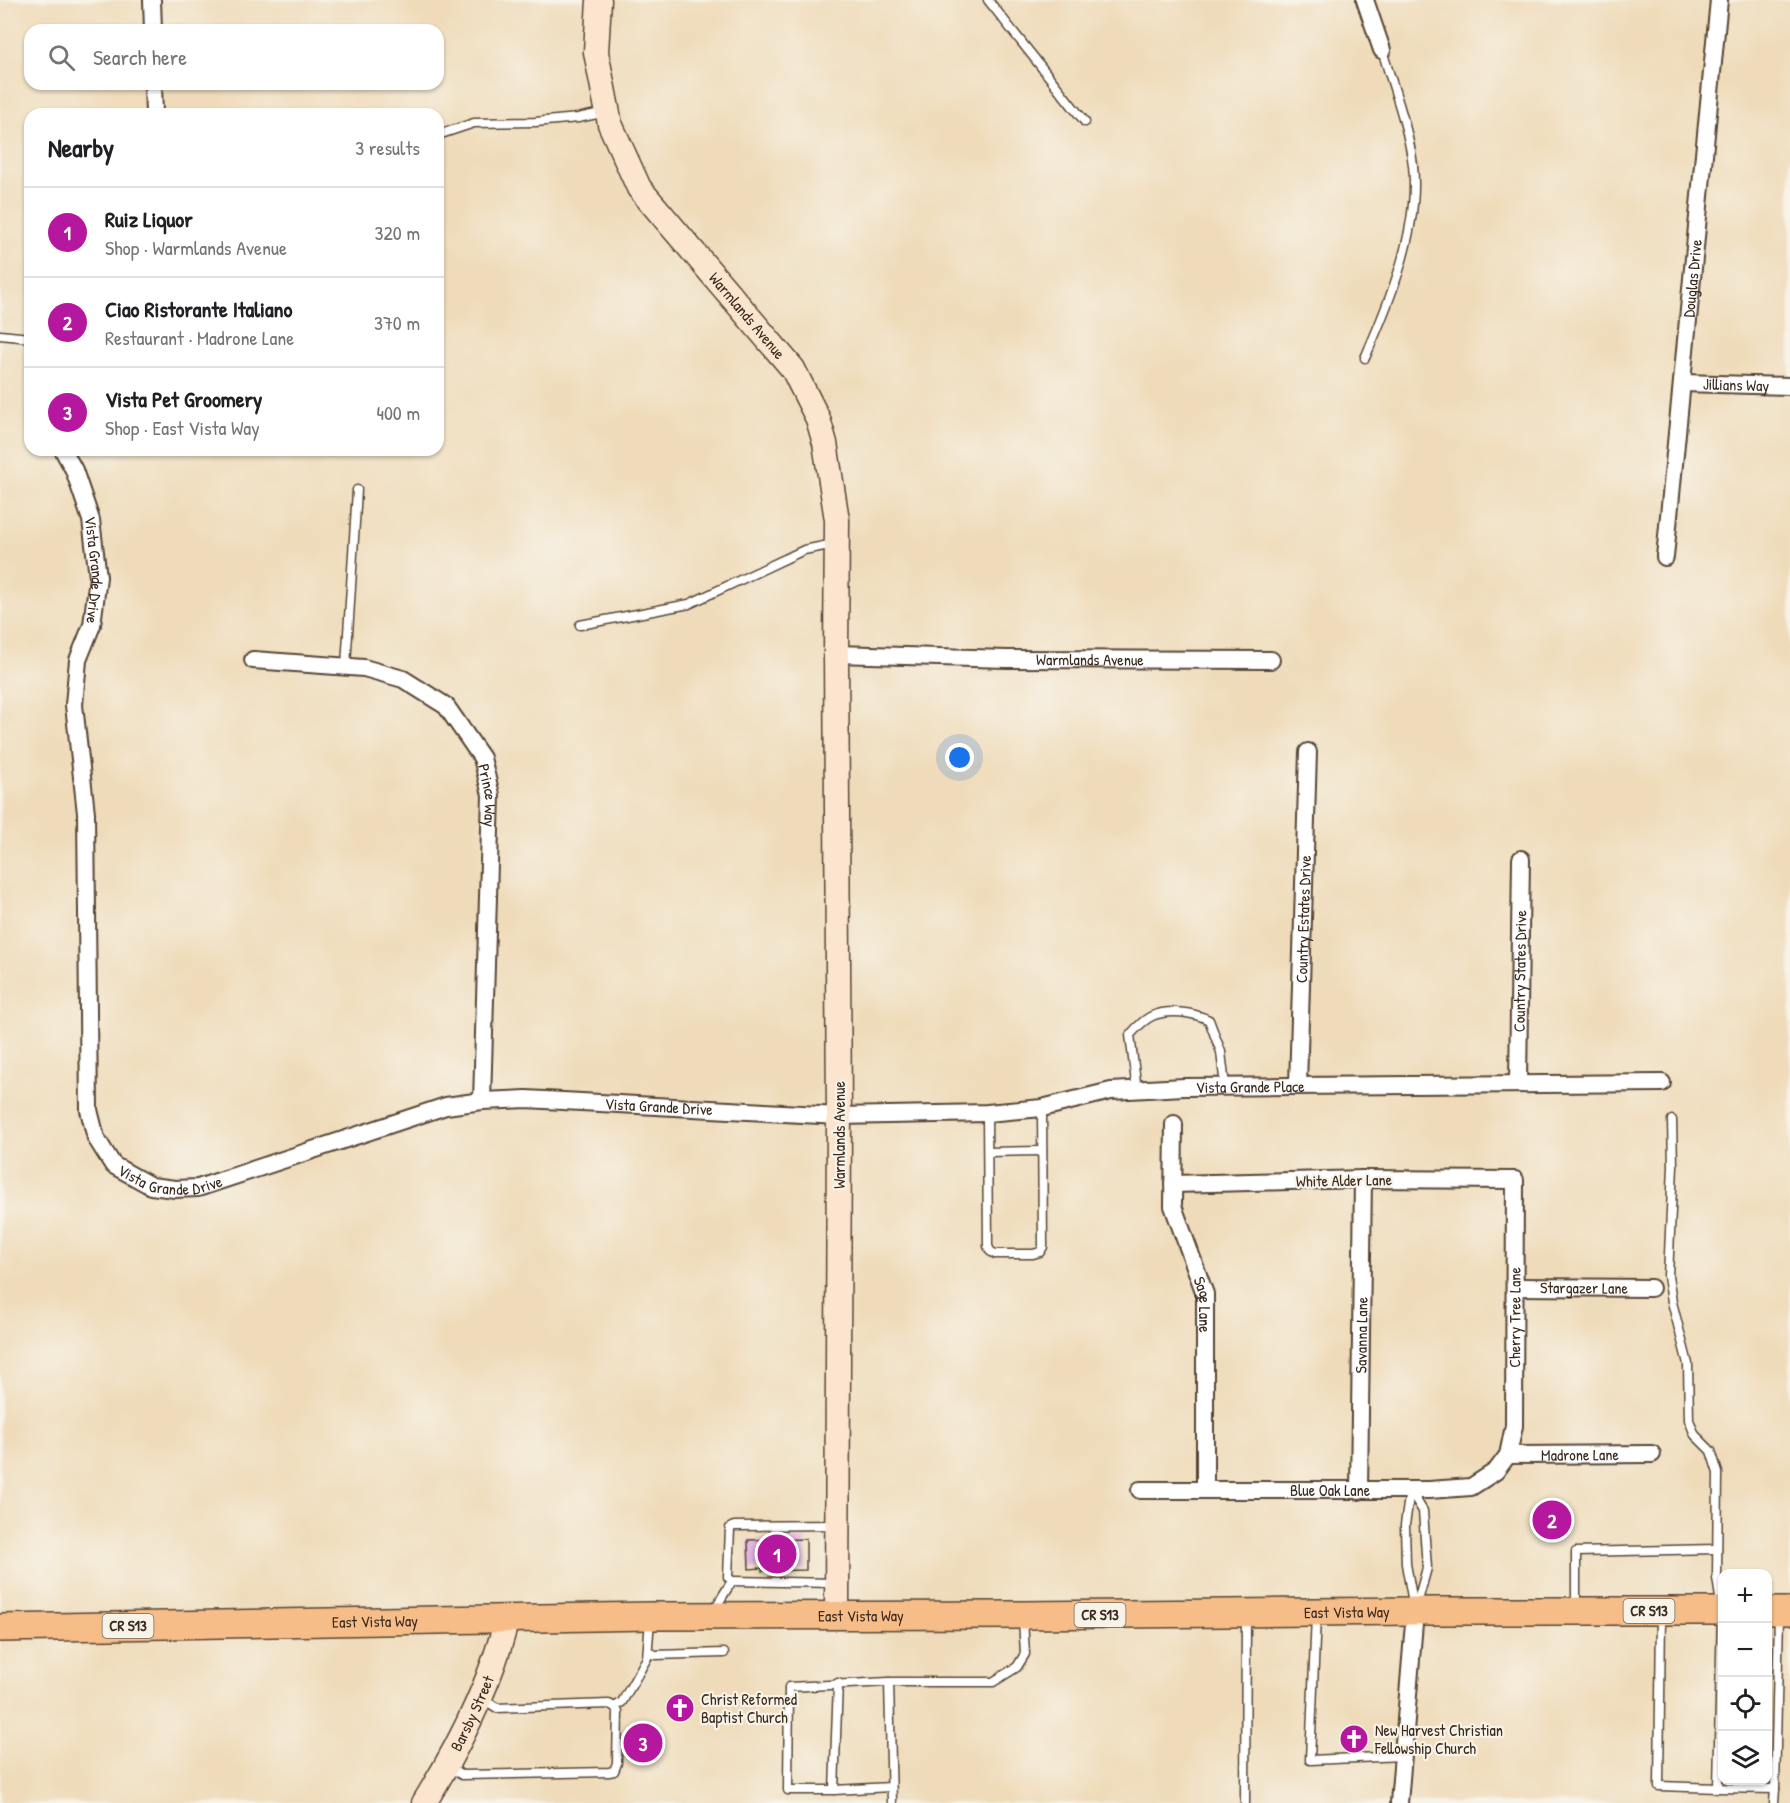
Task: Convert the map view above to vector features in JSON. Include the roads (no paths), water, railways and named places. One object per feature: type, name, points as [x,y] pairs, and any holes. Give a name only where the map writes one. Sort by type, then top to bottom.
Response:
[{"type":"main road","name":"East Vista Way","points":[[0,1628],[650,1616],[1718,1611]]},
{"type":"street","points":[[152,0],[153,24]]},
{"type":"street","name":"Warmlands Avenue","points":[[599,0],[596,52],[610,124],[639,188],[793,369],[819,419],[837,520],[840,1116],[837,1615]]},
{"type":"street","points":[[1365,0],[1382,50]]},
{"type":"street","name":"Douglas Drive","points":[[1665,557],[1719,0]]},
{"type":"street","points":[[153,90],[154,108]]},
{"type":"street","name":"Jillians Way","points":[[1682,383],[1790,386]]},
{"type":"street","name":"Vista Grande Drive","points":[[66,456],[74,470],[91,520],[98,577],[93,625],[78,660],[74,705],[86,813],[89,1110],[96,1138],[113,1165],[151,1186],[175,1189],[198,1188],[446,1106],[482,1101],[526,1099],[840,1116]]},
{"type":"street","name":"Warmlands Avenue","points":[[836,654],[1006,659],[1271,660]]},
{"type":"street","name":"Prince Way","points":[[253,660],[364,668],[403,679],[446,706],[482,758],[491,795],[482,1101]]},
{"type":"street","name":"Country Estates Drive","points":[[1298,1085],[1308,752]]},
{"type":"street","name":"Country States Drive","points":[[1518,1083],[1521,859]]},
{"type":"street","name":"Vista Grande Place","points":[[840,1116],[987,1113],[1042,1108],[1111,1091],[1137,1089],[1298,1085],[1662,1083]]},
{"type":"street","name":"Sage Lane","points":[[1174,1124],[1173,1206],[1205,1294],[1205,1490]]},
{"type":"street","name":"White Alder Lane","points":[[1173,1184],[1362,1179],[1515,1180]]},
{"type":"street","name":"Savanna Lane","points":[[1359,1491],[1362,1179]]},
{"type":"street","name":"Cherry Tree Lane","points":[[1508,1455],[1514,1426],[1515,1180]]},
{"type":"street","name":"Stargazer Lane","points":[[1515,1287],[1652,1288]]},
{"type":"street","name":"Madrone Lane","points":[[1508,1455],[1652,1454]]},
{"type":"street","name":"Blue Oak Lane","points":[[1140,1490],[1359,1491],[1471,1486],[1496,1471],[1508,1455]]},
{"type":"street","points":[[1399,1803],[1415,1611]]},
{"type":"street","name":"Barsby Street","points":[[424,1803],[447,1766],[479,1696],[499,1651],[507,1618]]},
{"type":"lane","points":[[988,0],[1085,122]]},
{"type":"lane","points":[[1365,358],[1393,290],[1404,250],[1414,180],[1407,136],[1382,50]]},
{"type":"lane","points":[[444,133],[474,123],[535,122],[578,118],[608,111]]},
{"type":"lane","points":[[0,335],[24,337]]},
{"type":"lane","points":[[346,666],[357,490]]},
{"type":"lane","points":[[580,625],[689,604],[804,550],[837,543]]},
{"type":"lane","points":[[1137,1089],[1130,1035],[1139,1024],[1152,1016],[1167,1013],[1199,1015],[1209,1020],[1221,1052],[1225,1086]]},
{"type":"lane","points":[[987,1113],[988,1246],[995,1254],[1033,1254],[1040,1252],[1043,1247],[1042,1108]]},
{"type":"lane","points":[[1672,1120],[1673,1166],[1668,1276],[1672,1302],[1688,1364],[1689,1420],[1695,1435],[1711,1451],[1718,1473],[1718,1585]]},
{"type":"lane","points":[[988,1152],[1042,1151]]},
{"type":"lane","points":[[1410,1490],[1424,1511],[1428,1568],[1415,1611]]},
{"type":"lane","points":[[1410,1490],[1405,1525],[1406,1564],[1415,1611]]},
{"type":"lane","points":[[732,1581],[729,1577],[730,1528],[734,1526],[837,1526]]},
{"type":"lane","points":[[1576,1611],[1576,1552],[1717,1549]]},
{"type":"lane","points":[[732,1581],[837,1583]]},
{"type":"lane","points":[[711,1616],[732,1581]]},
{"type":"lane","points":[[1662,1611],[1659,1786],[1775,1789]]},
{"type":"lane","points":[[1774,1803],[1779,1611]]},
{"type":"lane","points":[[1316,1612],[1310,1760],[1403,1756]]},
{"type":"lane","points":[[1245,1803],[1246,1613]]},
{"type":"lane","points":[[891,1787],[788,1790],[789,1687],[838,1683],[993,1682],[1017,1667],[1025,1654],[1023,1615]]},
{"type":"lane","points":[[615,1707],[622,1702],[645,1663],[648,1652],[650,1616]]},
{"type":"lane","points":[[1718,1788],[1722,1623]]},
{"type":"lane","points":[[648,1652],[655,1655],[724,1653]]},
{"type":"lane","points":[[889,1682],[892,1803]]},
{"type":"lane","points":[[834,1790],[838,1683]]},
{"type":"lane","points":[[447,1766],[462,1775],[614,1771],[617,1763],[618,1722],[618,1712],[615,1707],[609,1704],[497,1708],[479,1696]]},
{"type":"place","name":"Ciao Ristorante Italiano","points":[[1552,1520]]},
{"type":"place","name":"Ruiz Liquor","points":[[777,1554]]},
{"type":"place","name":"Christ Reformed Baptist Church","points":[[680,1708]]},
{"type":"place","name":"New Harvest Christian Fellowship Church","points":[[1354,1739]]},
{"type":"place","name":"Vista Pet Groomery","points":[[643,1743]]}]
